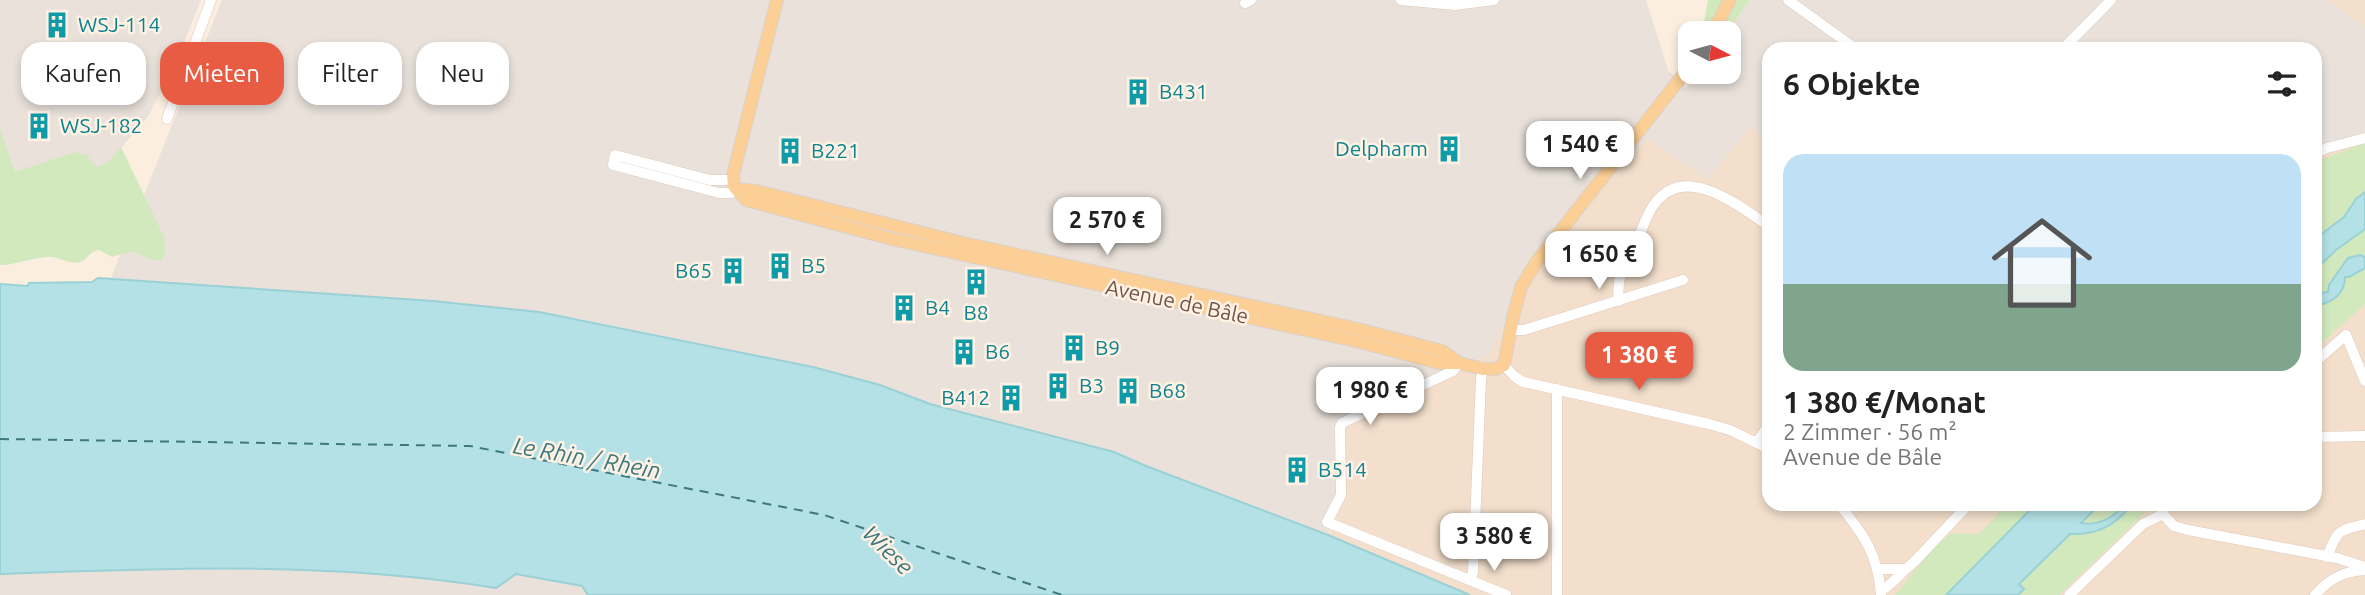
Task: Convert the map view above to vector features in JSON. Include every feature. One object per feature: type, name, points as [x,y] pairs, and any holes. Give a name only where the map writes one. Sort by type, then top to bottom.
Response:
[{"type":"main road","points":[[734,181],[778,0]]},
{"type":"main road","points":[[1716,21],[1720,0]]},
{"type":"main road","points":[[1719,21],[1730,0]]},
{"type":"main road","points":[[1504,365],[1521,287],[1536,261],[1678,81]]},
{"type":"main road","name":"Avenue de Bâle","points":[[734,181],[756,191],[894,233],[1358,330],[1442,351],[1460,363],[1483,369],[1495,369],[1504,365]]},
{"type":"street","points":[[167,119],[211,0]]},
{"type":"street","points":[[1401,0],[1455,5],[1494,0]]},
{"type":"street","points":[[1788,0],[1846,42]]},
{"type":"street","points":[[2070,42],[2111,0]]},
{"type":"street","points":[[2322,150],[2365,138]]},
{"type":"street","name":"Avenue de Bâle","points":[[615,155],[710,180],[734,181],[731,193],[719,192],[612,165],[615,155]]},
{"type":"street","points":[[1619,301],[1617,290],[1620,273],[1655,204],[1665,193],[1678,187],[1707,189],[1762,222]]},
{"type":"street","points":[[1511,330],[1524,330],[1683,280]]},
{"type":"street","points":[[2322,356],[2346,335],[2365,381]]},
{"type":"street","points":[[1460,363],[1453,371],[1342,423],[1341,495],[1327,522],[1506,595]]},
{"type":"street","points":[[1504,365],[1523,382],[1709,424],[1730,430],[1762,445]]},
{"type":"street","points":[[1470,580],[1473,572],[1483,369]]},
{"type":"street","points":[[1557,389],[1557,595]]},
{"type":"street","points":[[1757,442],[1762,435]]},
{"type":"street","points":[[2322,437],[2365,436]]},
{"type":"street","points":[[1844,511],[1874,556],[1881,593]]},
{"type":"street","points":[[1881,593],[1962,511]]},
{"type":"street","points":[[2069,595],[2143,524],[2161,511]]},
{"type":"street","points":[[2165,511],[2174,526],[2355,563],[2365,569]]},
{"type":"street","points":[[2327,557],[2335,535],[2365,524]]},
{"type":"street","points":[[2327,557],[2336,568],[2337,575]]},
{"type":"street","points":[[1878,569],[1904,569]]},
{"type":"street","points":[[2315,595],[2337,575],[2365,569]]},
{"type":"shaded area","points":[[0,0],[201,0],[184,42],[160,42],[160,93],[147,118],[106,165],[98,168],[88,159],[0,177]]},
{"type":"shaded area","points":[[222,0],[1646,0],[1668,70],[1678,80],[1678,84],[1686,88],[1689,84],[1741,84],[1741,21],[1735,21],[1750,0],[2328,0],[2365,27],[2365,134],[2322,156],[2322,42],[1762,42],[1762,136],[1750,127],[1707,180],[1647,137],[1537,262],[1488,356],[1464,361],[1343,426],[1345,497],[1328,535],[1114,452],[930,404],[880,385],[813,367],[576,318],[111,278],[180,105],[284,105],[284,42],[205,42]]},
{"type":"shaded area","points":[[2328,0],[2365,0],[2365,27]]},
{"type":"shaded area","points":[[1750,127],[1762,136],[1762,511],[2322,511],[2322,156],[2365,134],[2365,595],[1464,595],[1329,535],[1345,497],[1343,426],[1537,262],[1647,137]]},
{"type":"shaded area","points":[[211,568],[351,571],[437,578],[496,588],[515,574],[582,586],[588,595],[0,595],[0,574]]},
{"type":"green space","points":[[1708,0],[1750,0],[1735,21],[1704,21]]},
{"type":"green space","points":[[0,130],[15,172],[75,152],[90,156],[88,159],[98,167],[101,164],[106,165],[121,147],[164,237],[165,252],[162,260],[151,260],[132,251],[112,257],[99,250],[77,263],[46,257],[0,265]]},
{"type":"green space","points":[[2365,143],[2365,192],[2356,199],[2344,217],[2322,234],[2322,159]]},
{"type":"green space","points":[[2365,229],[2365,304],[2322,343],[2322,263]]},
{"type":"green space","points":[[2001,511],[2029,511],[1946,595],[1895,595],[1928,554],[1951,533],[1979,534]]},
{"type":"green space","points":[[2094,511],[2147,511],[2059,595],[2018,595],[2024,589],[2019,584]]},
{"type":"water","points":[[2365,192],[2365,229],[2322,263],[2322,234],[2344,217],[2356,199]]},
{"type":"water","points":[[2360,255],[2365,257],[2365,268],[2345,277],[2340,293],[2322,304],[2322,293],[2328,292],[2329,285],[2348,258]]},
{"type":"water","points":[[98,278],[433,301],[539,312],[813,367],[880,385],[930,404],[1114,452],[1328,535],[1470,595],[588,595],[582,586],[516,574],[496,588],[434,579],[311,570],[187,569],[0,574],[0,284],[28,286],[29,283],[92,282]]},
{"type":"water","points":[[2029,511],[2093,511],[2081,523],[2087,524],[2105,520],[2117,511],[2126,511],[2105,528],[2089,533],[2070,534],[2019,584],[2024,589],[2018,595],[1946,595]]},
{"type":"ferry route","points":[[0,439],[470,446],[824,515],[1062,595]]},
{"type":"place","name":"WSJ-114","points":[[57,25]]},
{"type":"place","name":"B431","points":[[1138,92]]},
{"type":"place","name":"WSJ-182","points":[[39,126]]},
{"type":"place","name":"Delpharm","points":[[1449,149]]},
{"type":"place","name":"B221","points":[[790,151]]},
{"type":"place","name":"B5","points":[[780,266]]},
{"type":"place","name":"B65","points":[[733,271]]},
{"type":"place","name":"B8","points":[[976,282]]},
{"type":"place","name":"B4","points":[[904,308]]},
{"type":"place","name":"B9","points":[[1074,348]]},
{"type":"place","name":"B6","points":[[964,352]]},
{"type":"place","name":"B3","points":[[1058,386]]},
{"type":"place","name":"B68","points":[[1128,391]]},
{"type":"place","name":"B412","points":[[1011,398]]},
{"type":"place","name":"B514","points":[[1297,470]]},
{"type":"water label","name":"Le Rhin / Rhein","points":[[587,458]]},
{"type":"water label","name":"Wiese","points":[[888,550]]}]
